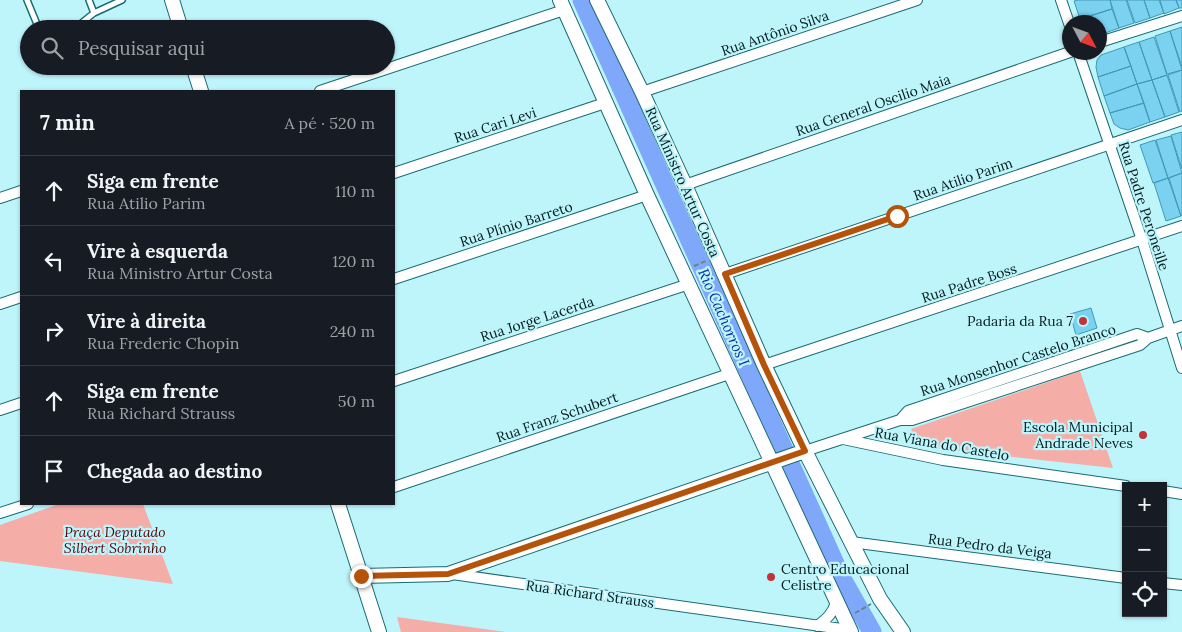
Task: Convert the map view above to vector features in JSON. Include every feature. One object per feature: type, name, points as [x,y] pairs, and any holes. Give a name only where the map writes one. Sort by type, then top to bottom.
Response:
[{"type":"street","points":[[172,0],[178,20]]},
{"type":"street","name":"Rua Antônio Silva","points":[[642,92],[917,0]]},
{"type":"street","points":[[1061,0],[1066,15]]},
{"type":"street","name":"Rua Ministro Artur Costa","points":[[601,1],[725,274],[801,453],[851,542],[880,599],[903,632]]},
{"type":"street","points":[[395,64],[562,5],[729,374],[775,462],[850,631]]},
{"type":"street","points":[[1107,40],[1182,16]]},
{"type":"street","name":"Rua General Oscilio Maia","points":[[685,185],[1062,55]]},
{"type":"street","name":"Rua Padre Peroneille","points":[[1081,60],[1142,240],[1182,368]]},
{"type":"street","points":[[196,75],[201,90]]},
{"type":"street","points":[[323,90],[365,75]]},
{"type":"street","name":"Rua Cari Levi","points":[[395,173],[605,103]]},
{"type":"street","name":"Rua Atilio Parim","points":[[725,274],[1182,120]]},
{"type":"street","points":[[0,198],[20,191]]},
{"type":"street","name":"Rua Plínio Barreto","points":[[395,279],[647,195]]},
{"type":"street","name":"Rua Padre Boss","points":[[764,365],[1182,226]]},
{"type":"street","name":"Rua Jorge Lacerda","points":[[395,381],[689,284]]},
{"type":"street","points":[[0,304],[20,296]]},
{"type":"street","name":"Rua Monsenhor Castelo Branco","points":[[801,453],[900,420],[912,420],[1140,345],[1148,338],[1182,326]]},
{"type":"street","name":"Rua Franz Schubert","points":[[395,487],[729,374]]},
{"type":"street","points":[[0,410],[20,403]]},
{"type":"street","name":"Rua Viana do Castelo","points":[[842,439],[943,460],[1122,485]]},
{"type":"street","points":[[448,574],[801,453]]},
{"type":"street","points":[[1167,492],[1182,494]]},
{"type":"street","points":[[0,513],[25,505]]},
{"type":"street","points":[[339,505],[379,632]]},
{"type":"street","name":"Rua Pedro da Veiga","points":[[851,542],[1122,577]]},
{"type":"street","name":"Rua Richard Strauss","points":[[361,576],[448,574],[850,631]]},
{"type":"street","points":[[1167,583],[1182,585]]},
{"type":"street","points":[[817,626],[830,616],[836,602]]},
{"type":"lane","points":[[28,0],[36,20]]},
{"type":"lane","points":[[89,0],[94,13]]},
{"type":"lane","points":[[85,20],[94,13],[122,0]]},
{"type":"path","points":[[689,267],[709,260]]},
{"type":"path","points":[[730,359],[750,351]]},
{"type":"path","points":[[854,614],[873,603]]},
{"type":"green space","points":[[1080,371],[1113,468],[916,446],[911,429]]},
{"type":"green space","name":"Praça Deputado Silbert Sobrinho","points":[[56,505],[143,505],[173,584],[0,561],[0,525]]},
{"type":"green space","points":[[397,617],[506,632],[401,632]]},
{"type":"building","points":[[1110,0],[1112,9],[1093,15],[1079,15],[1074,1]]},
{"type":"building","points":[[1110,0],[1126,0],[1134,23],[1119,28]]},
{"type":"building","points":[[1127,0],[1144,0],[1150,18],[1135,23]]},
{"type":"building","points":[[1144,0],[1159,0],[1164,13],[1150,18]]},
{"type":"building","points":[[1160,0],[1176,0],[1179,8],[1164,14]]},
{"type":"building","points":[[1176,0],[1182,0],[1182,8],[1179,8]]},
{"type":"building","points":[[1112,9],[1119,28],[1107,32],[1107,15],[1093,15]]},
{"type":"building","points":[[1182,27],[1182,67],[1170,31]]},
{"type":"building","points":[[1170,31],[1182,70],[1167,74],[1155,36]]},
{"type":"building","points":[[1154,37],[1167,75],[1152,80],[1139,42]]},
{"type":"building","points":[[1139,42],[1152,80],[1137,84],[1124,47]]},
{"type":"building","points":[[1124,47],[1131,66],[1098,77],[1097,60],[1107,60],[1107,53]]},
{"type":"building","points":[[1131,66],[1137,84],[1104,96],[1098,77]]},
{"type":"building","points":[[1182,70],[1182,111],[1180,112],[1168,75]]},
{"type":"building","points":[[1167,75],[1179,112],[1165,117],[1152,80]]},
{"type":"building","points":[[1152,80],[1165,117],[1150,122],[1137,84]]},
{"type":"building","points":[[1137,84],[1144,103],[1110,113],[1104,96]]},
{"type":"building","points":[[1144,103],[1150,122],[1128,130],[1114,124],[1110,113]]},
{"type":"building","points":[[1182,132],[1182,169],[1171,135]]},
{"type":"building","points":[[1171,136],[1182,173],[1168,178],[1156,140]]},
{"type":"building","points":[[1155,140],[1168,178],[1153,183],[1140,145]]},
{"type":"building","points":[[1182,173],[1182,215],[1181,216],[1169,178]]},
{"type":"building","points":[[1168,178],[1181,216],[1166,221],[1154,183]]},
{"type":"building","name":"Padaria da Rua 7","points":[[1091,308],[1097,328],[1076,335],[1070,314]]},
{"type":"waterway","name":"Rio Cachorros I","points":[[582,0],[841,577],[872,632]]},
{"type":"place","name":"Padaria da Rua 7","points":[[1083,321]]},
{"type":"place","name":"Escola Municipal Andrade Neves","points":[[1143,435]]},
{"type":"place","name":"Centro Educacional Celistre","points":[[771,577]]},
{"type":"route","points":[[361,576],[448,574],[805,451],[764,365],[725,274],[897,216]]}]
